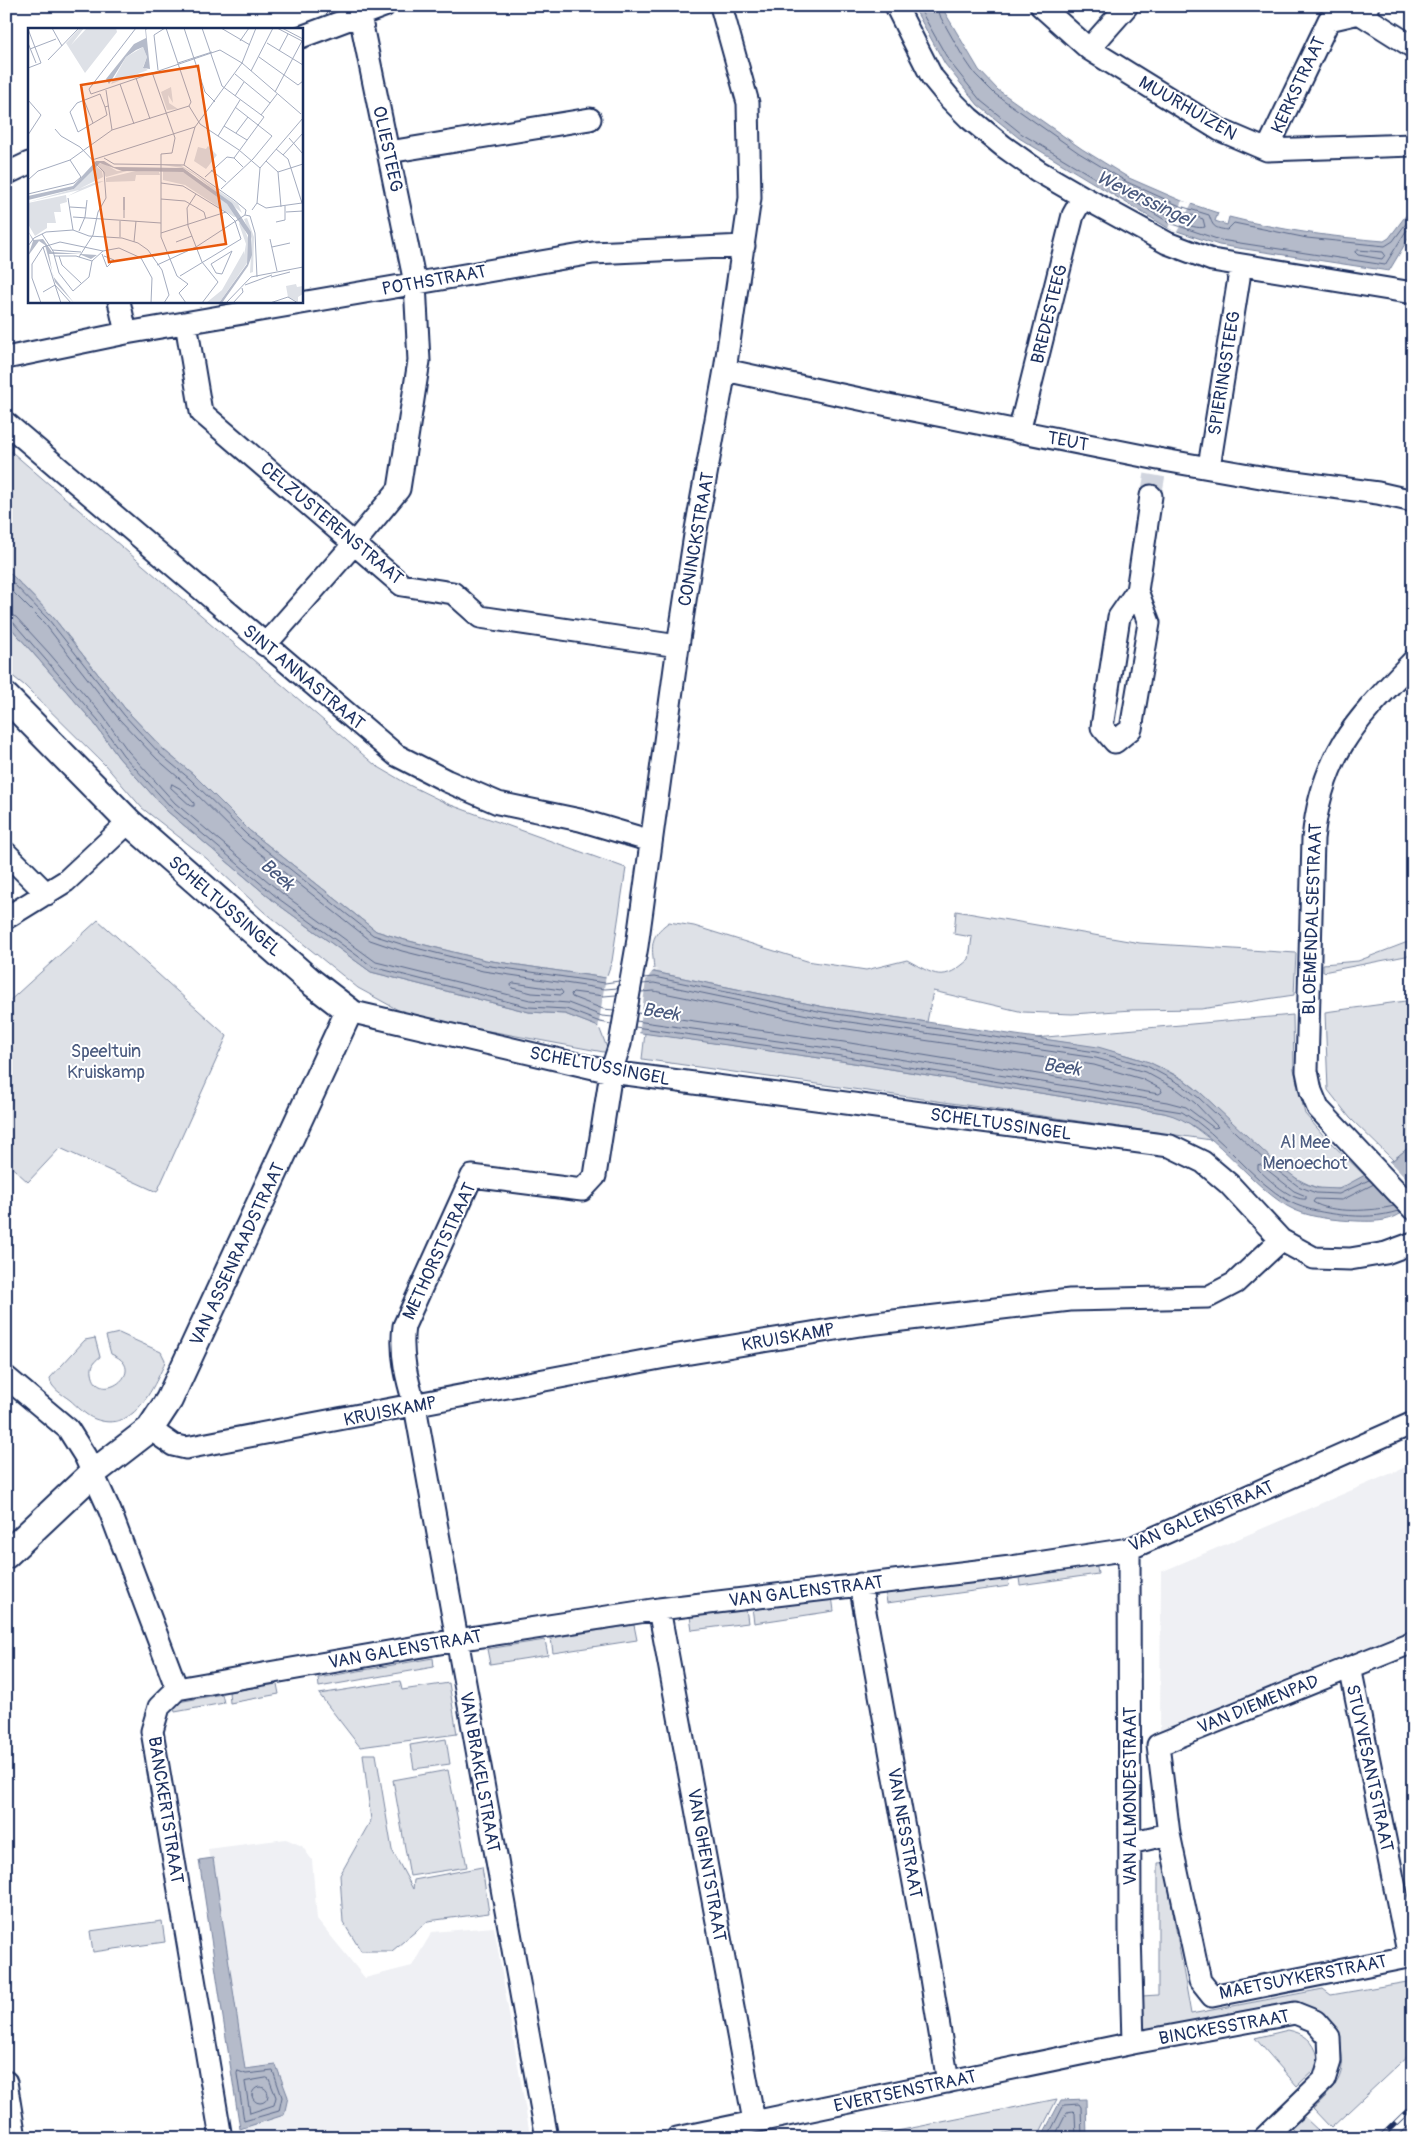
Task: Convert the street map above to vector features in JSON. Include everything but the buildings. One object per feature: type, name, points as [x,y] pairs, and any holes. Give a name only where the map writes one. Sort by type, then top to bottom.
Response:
[{"type":"street","points":[[302,37],[359,10],[384,6]]},
{"type":"street","name":"CONINCKSTRAAT","points":[[611,1072],[620,1044],[634,965],[678,646],[695,536],[725,370],[750,198],[748,103],[721,6]]},
{"type":"street","points":[[896,6],[932,77],[950,99],[1003,146],[1038,171],[1083,197],[1166,243],[1212,260],[1413,293]]},
{"type":"street","name":"MUURHUIZEN","points":[[1041,6],[1089,49],[1220,130],[1267,150],[1413,145]]},
{"type":"street","points":[[1089,49],[1126,6]]},
{"type":"street","name":"OLIESTEEG","points":[[265,645],[399,489],[419,362],[415,283],[359,10]]},
{"type":"street","points":[[1363,10],[1413,47]]},
{"type":"street","name":"KERKSTRAAT","points":[[1267,150],[1329,20],[1363,10]]},
{"type":"street","points":[[389,152],[590,119]]},
{"type":"street","points":[[6,174],[28,163]]},
{"type":"street","name":"BREDESTEEG","points":[[1019,432],[1073,215],[1083,197]]},
{"type":"street","name":"POTHSTRAAT","points":[[6,358],[126,333],[593,253],[744,246]]},
{"type":"street","name":"SPIERINGSTEEG","points":[[1208,467],[1239,278]]},
{"type":"street","points":[[119,302],[126,333]]},
{"type":"street","name":"CELZUSTERENSTRAAT","points":[[186,323],[202,412],[402,585],[453,593],[480,617],[678,646]]},
{"type":"street","name":"TEUT","points":[[725,370],[1019,432],[1156,466],[1208,467],[1413,501]]},
{"type":"street","name":"SINT ANNASTRAAT","points":[[6,423],[396,755],[424,770],[498,803],[580,820],[651,840]]},
{"type":"street","points":[[1137,591],[1149,623],[1131,730],[1116,742],[1102,727],[1119,617],[1137,591],[1151,496]]},
{"type":"street","name":"BLOEMENDALSESTRAAT","points":[[1413,661],[1366,709],[1348,734],[1332,761],[1322,788],[1313,839],[1307,1070],[1311,1091],[1318,1108],[1413,1209]]},
{"type":"street","name":"SCHELTUSSINGEL","points":[[6,697],[129,822],[310,981],[349,1011],[611,1072],[1170,1146],[1203,1162],[1229,1184],[1282,1240]]},
{"type":"street","points":[[6,918],[66,881],[129,822]]},
{"type":"street","points":[[6,853],[47,894]]},
{"type":"street","name":"VAN ASSENRAADSTRAAT","points":[[6,1555],[93,1473],[150,1430],[169,1400],[349,1011]]},
{"type":"street","name":"METHORSTSTRAAT","points":[[415,1406],[406,1378],[402,1340],[404,1326],[472,1176],[582,1190],[595,1176],[611,1072]]},
{"type":"street","points":[[1282,1240],[1314,1258],[1350,1259],[1386,1253],[1413,1243]]},
{"type":"street","name":"KRUISKAMP","points":[[150,1430],[173,1445],[186,1448],[660,1358],[860,1325],[1070,1300],[1208,1297],[1235,1282],[1282,1240]]},
{"type":"street","points":[[6,1377],[68,1429],[85,1456],[110,1511],[177,1689]]},
{"type":"street","name":"VAN BRAKELSTRAAT","points":[[415,1406],[547,2138]]},
{"type":"street","name":"VAN GALENSTRAAT","points":[[177,1689],[457,1640],[660,1609],[1011,1567],[1129,1549],[1413,1423]]},
{"type":"street","name":"VAN ALMONDESTRAAT","points":[[1129,1549],[1130,1931],[1133,2043]]},
{"type":"street","name":"VAN NESSTRAAT","points":[[860,1584],[926,1947],[948,2082]]},
{"type":"street","name":"VAN GHENTSTRAAT","points":[[660,1609],[754,2121]]},
{"type":"street","name":"VAN DIEMENPAD","points":[[1158,1745],[1413,1642]]},
{"type":"street","name":"STUYVESANTSTRAAT","points":[[1350,1667],[1411,1957]]},
{"type":"street","name":"BANCKERTSTRAAT","points":[[177,1689],[158,1707],[152,1731],[221,2138]]},
{"type":"street","name":"MAETSUYKERSTRAAT","points":[[1158,1745],[1170,1834],[1200,1981],[1212,1996],[1411,1957]]},
{"type":"street","points":[[1130,1842],[1170,1834]]},
{"type":"street","name":"BINCKESSTRAAT","points":[[1133,2043],[1295,2013],[1314,2021],[1329,2037],[1330,2061],[1324,2080],[1264,2138]]},
{"type":"street","name":"EVERTSENSTRAAT","points":[[678,2138],[1133,2043]]},
{"type":"street","points":[[6,2082],[15,2138]]},
{"type":"shaded area","points":[[1413,1464],[1413,1637],[1178,1734],[1160,1731],[1161,1572]]},
{"type":"shaded area","points":[[286,1839],[302,1846],[312,1860],[317,1919],[365,1978],[412,1966],[432,1932],[494,1927],[529,2129],[524,2138],[246,2138],[208,1849]]},
{"type":"green space","points":[[6,447],[375,765],[409,785],[448,804],[626,868],[612,961],[606,978],[485,960],[376,931],[250,831],[194,775],[165,751],[127,711],[53,617],[6,569]]},
{"type":"green space","points":[[6,622],[94,723],[119,758],[167,811],[276,903],[371,972],[529,1012],[565,1014],[599,1027],[609,1053],[424,1019],[400,1011],[358,988],[264,912],[206,858],[142,808],[105,765],[24,685],[6,671]]},
{"type":"green space","points":[[956,911],[1140,943],[1296,953],[1294,995],[1201,1009],[1132,1010],[1072,1014],[1023,1012],[933,991],[927,1022],[824,1007],[654,972],[654,938],[669,922],[694,926],[807,961],[866,970],[907,960],[932,973],[945,974],[960,967],[969,959],[972,937],[954,934]]},
{"type":"green space","name":"Speeltuin Kruiskamp","points":[[98,920],[227,1036],[157,1192],[60,1148],[28,1182],[6,1162],[6,1004]]},
{"type":"green space","points":[[1413,940],[1413,963],[1411,955],[1323,972],[1323,964],[1358,961]]},
{"type":"green space","points":[[1413,1000],[1413,1144],[1393,1160],[1350,1118],[1328,1090],[1325,1012]]},
{"type":"green space","name":"Al Mee Menoechot","points":[[1293,1015],[1294,1069],[1305,1114],[1324,1136],[1365,1176],[1338,1189],[1319,1188],[1298,1179],[1257,1148],[1200,1093],[1184,1080],[1167,1070],[1112,1052],[1035,1038]]},
{"type":"green space","points":[[645,1033],[841,1061],[1164,1113],[1181,1117],[1211,1140],[642,1059]]},
{"type":"green space","points":[[119,1333],[161,1352],[165,1360],[153,1387],[138,1408],[120,1420],[108,1422],[92,1418],[85,1413],[54,1388],[50,1378],[85,1340],[95,1338],[100,1357],[92,1368],[96,1383],[103,1387],[111,1387],[119,1383],[126,1369],[122,1361],[111,1354],[106,1336]]},
{"type":"green space","points":[[1096,1560],[1098,1574],[1020,1585],[1018,1571]]},
{"type":"green space","points":[[1007,1573],[1009,1586],[887,1603],[885,1590]]},
{"type":"green space","points":[[832,1596],[834,1611],[754,1623],[752,1607]]},
{"type":"green space","points":[[746,1608],[748,1623],[692,1630],[690,1616]]},
{"type":"green space","points":[[634,1625],[637,1640],[553,1653],[551,1638]]},
{"type":"green space","points":[[545,1640],[548,1655],[490,1664],[487,1649]]},
{"type":"green space","points":[[433,1658],[434,1667],[319,1687],[318,1678]]},
{"type":"green space","points":[[400,1681],[402,1690],[449,1683],[457,1734],[360,1747],[319,1694]]},
{"type":"green space","points":[[277,1684],[279,1694],[230,1703],[229,1692]]},
{"type":"green space","points":[[222,1694],[224,1703],[175,1712],[173,1703]]},
{"type":"green space","points":[[446,1739],[450,1764],[414,1769],[410,1745]]},
{"type":"green space","points":[[363,1754],[376,1754],[392,1850],[413,1889],[414,1880],[482,1867],[489,1913],[428,1921],[392,1951],[361,1951],[343,1922],[340,1875],[371,1820]]},
{"type":"green space","points":[[448,1770],[467,1867],[410,1876],[393,1780]]},
{"type":"green space","points":[[1171,1862],[1166,1873],[1191,2014],[1323,1989],[1331,1995],[1413,1981],[1413,2051],[1331,2128],[1313,2109],[1330,2092],[1338,2080],[1341,2073],[1342,2055],[1334,2028],[1320,2012],[1307,2006],[1149,2033],[1142,2025],[1142,1996],[1158,1995],[1158,1863]]},
{"type":"green space","points":[[162,1921],[165,1942],[93,1952],[90,1931]]},
{"type":"green space","points":[[1288,2030],[1299,2033],[1308,2039],[1314,2046],[1318,2057],[1315,2069],[1297,2086],[1255,2038]]},
{"type":"green space","points":[[1057,2099],[1037,2138],[865,2138],[882,2134]]},
{"type":"green space","points":[[1304,2117],[1320,2132],[1320,2138],[1300,2138],[1291,2128]]},
{"type":"water","name":"Weverssingel","points":[[913,6],[941,6],[979,70],[998,90],[1082,149],[1129,178],[1182,201],[1218,213],[1215,221],[1227,225],[1229,217],[1267,226],[1384,241],[1389,238],[1413,206],[1412,234],[1389,271],[1219,245],[1168,228],[1019,138],[978,105],[945,64]]},
{"type":"water","name":"Beek","points":[[6,569],[53,617],[127,711],[165,751],[194,775],[250,831],[376,931],[485,960],[606,978],[654,972],[824,1007],[1098,1047],[1149,1062],[1184,1080],[1202,1094],[1275,1162],[1301,1182],[1317,1188],[1339,1189],[1393,1160],[1413,1144],[1413,1204],[1394,1217],[1374,1221],[1330,1219],[1303,1213],[1287,1206],[1257,1183],[1198,1129],[1182,1119],[1164,1113],[841,1061],[599,1027],[565,1014],[529,1012],[371,972],[276,903],[167,811],[119,758],[94,723],[6,622]]},
{"type":"water","points":[[213,1858],[245,2069],[276,2065],[288,2097],[284,2115],[240,2129],[199,1860]]},
{"type":"water","points":[[1086,2099],[1087,2138],[1041,2138],[1061,2100]]},
{"type":"pier","points":[[1182,201],[1192,203],[1177,232],[1168,228]]},
{"type":"pier","points":[[658,970],[653,971],[646,980],[639,1035],[598,1029],[606,975]]},
{"type":"pier","points":[[1388,1160],[1413,1186],[1413,1207],[1404,1216],[1364,1174]]},
{"type":"tunnel","points":[[1151,496],[1155,474]]},
{"type":"railway","points":[[1380,2138],[1413,2106]]},
{"type":"railway","points":[[1399,2138],[1413,2124]]}]
